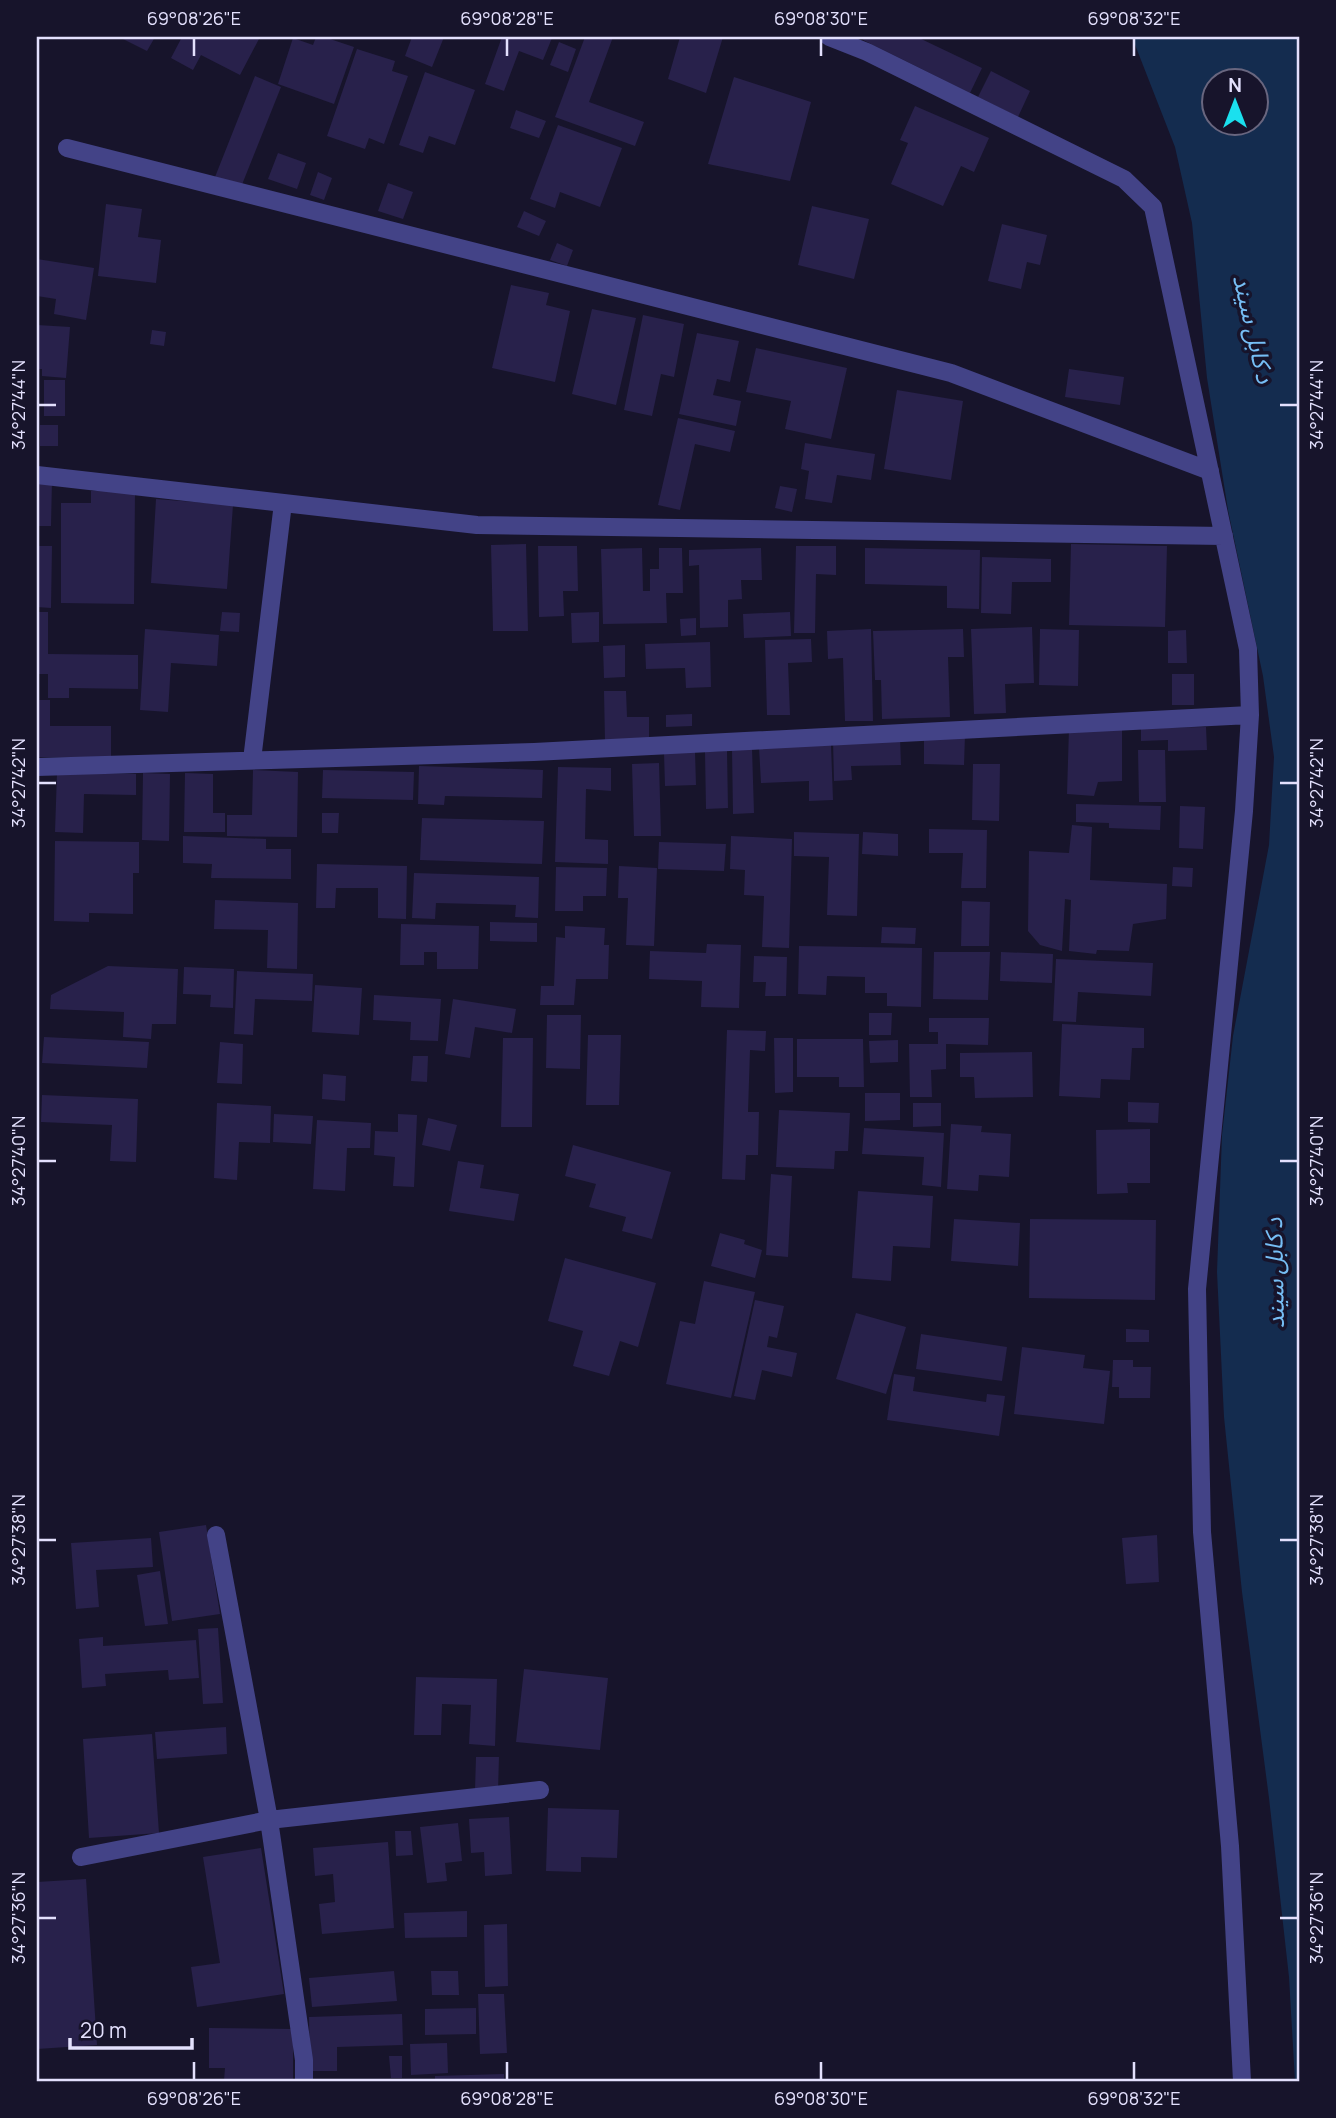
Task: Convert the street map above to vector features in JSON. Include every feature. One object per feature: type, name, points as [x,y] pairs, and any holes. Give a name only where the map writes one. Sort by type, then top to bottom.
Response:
[{"type":"street","points":[[829,37],[867,52],[1124,179],[1153,206],[1248,649],[1250,715],[1244,811],[1197,1289],[1202,1532],[1230,1846],[1242,2081]]},
{"type":"street","points":[[67,148],[951,373],[1210,471]]},
{"type":"street","points":[[37,475],[477,524],[1224,536]]},
{"type":"street","points":[[252,760],[283,503]]},
{"type":"street","points":[[37,767],[534,752],[1250,715]]},
{"type":"street","points":[[216,1535],[269,1820],[304,2060],[304,2081]]},
{"type":"street","points":[[81,1857],[269,1820],[540,1790]]},
{"type":"water","name":"د کابل سيند","points":[[1132,37],[1299,37],[1299,2081],[1295,2081],[1289,1977],[1242,1592],[1224,1417],[1217,1272],[1222,1135],[1233,1036],[1269,845],[1274,757],[1263,676],[1228,510],[1207,378],[1192,223],[1175,147]]},
{"type":"building","points":[[119,37],[155,37],[147,51]]},
{"type":"building","points":[[182,37],[260,37],[240,75],[201,55],[193,70],[171,58]]},
{"type":"building","points":[[316,37],[354,47],[334,104],[278,84],[293,38],[313,45]]},
{"type":"building","points":[[412,37],[444,37],[432,67],[405,56]]},
{"type":"building","points":[[502,37],[552,38],[543,60],[519,51],[504,91],[485,84]]},
{"type":"building","points":[[585,37],[613,37],[589,102],[644,122],[635,146],[555,117]]},
{"type":"building","points":[[680,37],[723,37],[706,93],[668,79]]},
{"type":"building","points":[[864,37],[917,37],[982,68],[970,93],[863,40]]},
{"type":"building","points":[[559,42],[576,49],[568,72],[550,65]]},
{"type":"building","points":[[357,49],[395,61],[392,71],[408,76],[384,144],[369,138],[365,149],[327,136]]},
{"type":"building","points":[[991,71],[1030,91],[1018,117],[978,97]]},
{"type":"building","points":[[425,72],[475,90],[455,145],[429,136],[423,153],[399,145]]},
{"type":"building","points":[[255,76],[281,87],[241,187],[215,177]]},
{"type":"building","points":[[734,77],[811,102],[790,181],[708,164]]},
{"type":"building","points":[[915,106],[989,138],[974,172],[961,166],[943,206],[891,184],[908,143],[900,140]]},
{"type":"building","points":[[516,110],[546,121],[539,138],[510,128]]},
{"type":"building","points":[[558,125],[622,148],[600,207],[560,192],[555,208],[530,199]]},
{"type":"building","points":[[278,153],[306,163],[297,189],[268,179]]},
{"type":"building","points":[[318,172],[332,178],[324,200],[310,195]]},
{"type":"building","points":[[388,183],[413,192],[403,219],[378,211]]},
{"type":"building","points":[[106,204],[142,209],[138,237],[161,240],[156,283],[98,276]]},
{"type":"building","points":[[812,206],[869,219],[854,279],[798,265]]},
{"type":"building","points":[[524,211],[546,221],[539,236],[517,227]]},
{"type":"building","points":[[1002,224],[1047,235],[1040,265],[1027,262],[1021,289],[988,281]]},
{"type":"building","points":[[557,243],[573,250],[567,266],[550,260]]},
{"type":"building","points":[[37,259],[94,268],[86,320],[54,314],[56,299],[37,296]]},
{"type":"building","points":[[511,285],[549,293],[546,305],[570,311],[555,382],[492,368]]},
{"type":"building","points":[[592,309],[636,318],[616,405],[572,394]]},
{"type":"building","points":[[643,315],[684,324],[674,377],[661,374],[652,416],[624,410]]},
{"type":"building","points":[[37,325],[70,327],[66,378],[42,376],[42,369],[37,369]]},
{"type":"building","points":[[152,330],[166,332],[164,346],[150,344]]},
{"type":"building","points":[[697,333],[739,341],[730,382],[717,379],[713,395],[741,401],[736,426],[679,414]]},
{"type":"building","points":[[756,348],[847,368],[831,439],[785,429],[791,401],[746,392]]},
{"type":"building","points":[[1069,369],[1124,377],[1120,405],[1065,397]]},
{"type":"building","points":[[44,380],[65,380],[65,416],[44,416]]},
{"type":"building","points":[[897,390],[963,401],[951,480],[884,469]]},
{"type":"building","points":[[678,418],[735,431],[730,452],[695,444],[680,510],[658,505]]},
{"type":"building","points":[[40,425],[58,425],[58,446],[40,446]]},
{"type":"building","points":[[805,443],[875,454],[871,480],[837,475],[832,503],[805,499],[809,471],[801,469]]},
{"type":"building","points":[[37,479],[52,480],[51,526],[37,526]]},
{"type":"building","points":[[780,486],[797,489],[792,512],[775,508]]},
{"type":"building","points":[[91,491],[135,491],[134,604],[61,603],[61,503],[91,503]]},
{"type":"building","points":[[156,499],[233,505],[227,589],[151,583]]},
{"type":"building","points":[[526,544],[528,631],[493,631],[491,545]]},
{"type":"building","points":[[1071,544],[1167,546],[1165,627],[1069,625]]},
{"type":"building","points":[[37,546],[52,546],[51,608],[37,607]]},
{"type":"building","points":[[538,546],[577,546],[578,591],[563,591],[564,616],[539,617]]},
{"type":"building","points":[[796,546],[836,546],[836,575],[816,574],[815,633],[794,633]]},
{"type":"building","points":[[642,548],[643,591],[650,591],[650,569],[659,569],[659,548],[682,548],[683,593],[666,593],[667,623],[603,624],[601,549]]},
{"type":"building","points":[[761,548],[762,580],[741,580],[742,599],[728,600],[728,627],[700,628],[699,565],[689,566],[689,550]]},
{"type":"building","points":[[865,548],[980,550],[979,609],[947,608],[947,586],[865,584]]},
{"type":"building","points":[[982,557],[1051,559],[1051,582],[1012,582],[1011,614],[981,613]]},
{"type":"building","points":[[37,612],[48,612],[48,654],[138,655],[138,689],[69,688],[69,698],[48,698],[48,674],[37,674]]},
{"type":"building","points":[[222,612],[240,613],[239,632],[220,631]]},
{"type":"building","points":[[599,612],[599,642],[572,643],[571,613]]},
{"type":"building","points":[[790,612],[791,636],[744,638],[743,614]]},
{"type":"building","points":[[696,618],[696,635],[681,636],[680,619]]},
{"type":"building","points":[[1032,627],[1034,683],[1005,684],[1006,713],[974,714],[971,629]]},
{"type":"building","points":[[145,629],[219,635],[217,666],[171,663],[168,712],[140,710]]},
{"type":"building","points":[[871,629],[873,721],[845,721],[843,658],[828,659],[827,631]]},
{"type":"building","points":[[963,629],[964,657],[948,657],[950,717],[882,719],[881,680],[875,680],[873,631]]},
{"type":"building","points":[[1040,629],[1079,630],[1078,686],[1039,685]]},
{"type":"building","points":[[1186,630],[1187,663],[1168,663],[1168,631]]},
{"type":"building","points":[[811,639],[812,662],[788,663],[790,715],[767,715],[765,640]]},
{"type":"building","points":[[710,642],[711,687],[686,688],[685,668],[646,669],[645,644]]},
{"type":"building","points":[[625,645],[625,677],[604,678],[603,646]]},
{"type":"building","points":[[1172,674],[1194,674],[1194,705],[1172,705]]},
{"type":"building","points":[[604,691],[626,691],[627,717],[649,717],[649,741],[605,742]]},
{"type":"building","points":[[37,700],[50,700],[50,726],[111,726],[111,757],[37,757]]},
{"type":"building","points":[[692,714],[692,726],[666,727],[666,715]]},
{"type":"building","points":[[1206,727],[1207,750],[1168,751],[1168,740],[1141,741],[1141,728]]},
{"type":"building","points":[[1069,728],[1122,728],[1122,781],[1098,782],[1094,796],[1067,794]]},
{"type":"building","points":[[924,734],[965,735],[964,765],[924,764]]},
{"type":"building","points":[[900,738],[901,765],[851,766],[852,780],[834,781],[833,740]]},
{"type":"building","points":[[831,745],[833,800],[809,801],[809,781],[761,783],[759,747]]},
{"type":"building","points":[[752,748],[754,813],[733,814],[732,749]]},
{"type":"building","points":[[1138,750],[1165,750],[1166,802],[1139,802]]},
{"type":"building","points":[[727,751],[728,808],[706,809],[705,752]]},
{"type":"building","points":[[695,752],[696,785],[665,786],[664,753]]},
{"type":"building","points":[[659,763],[661,836],[634,836],[632,764]]},
{"type":"building","points":[[973,764],[1000,764],[999,821],[972,820]]},
{"type":"building","points":[[419,766],[543,770],[542,798],[445,796],[444,805],[418,804]]},
{"type":"building","points":[[558,767],[611,768],[611,791],[586,789],[585,839],[608,840],[608,864],[555,862]]},
{"type":"building","points":[[253,770],[298,772],[297,837],[227,836],[227,815],[252,815]]},
{"type":"building","points":[[323,770],[414,772],[413,800],[322,798]]},
{"type":"building","points":[[57,773],[136,774],[136,795],[84,794],[83,833],[55,832]]},
{"type":"building","points":[[143,773],[170,774],[169,841],[142,840]]},
{"type":"building","points":[[185,773],[213,774],[213,813],[225,813],[225,832],[184,832]]},
{"type":"building","points":[[1076,804],[1161,806],[1160,830],[1109,828],[1109,823],[1076,822]]},
{"type":"building","points":[[1180,806],[1205,807],[1203,849],[1179,848]]},
{"type":"building","points":[[322,813],[339,813],[338,833],[322,833]]},
{"type":"building","points":[[422,818],[544,821],[542,864],[420,860]]},
{"type":"building","points":[[1072,825],[1092,827],[1090,880],[1167,884],[1166,919],[1133,924],[1129,951],[1097,950],[1096,954],[1069,951],[1071,900],[1065,899],[1062,951],[1040,945],[1028,931],[1029,851],[1069,853]]},
{"type":"building","points":[[929,829],[987,830],[986,888],[961,888],[963,853],[929,853]]},
{"type":"building","points":[[794,832],[859,834],[857,916],[827,915],[829,857],[794,856]]},
{"type":"building","points":[[863,832],[898,834],[898,856],[862,854]]},
{"type":"building","points":[[183,836],[266,839],[266,849],[291,849],[291,879],[211,878],[212,864],[183,863]]},
{"type":"building","points":[[731,836],[792,839],[789,948],[762,947],[764,896],[744,895],[745,870],[730,869]]},
{"type":"building","points":[[55,841],[139,842],[139,873],[133,873],[133,914],[89,913],[89,922],[54,921]]},
{"type":"building","points":[[659,842],[726,844],[724,871],[658,869]]},
{"type":"building","points":[[317,864],[407,866],[406,919],[378,918],[378,888],[336,888],[335,908],[316,908]]},
{"type":"building","points":[[619,866],[657,868],[654,946],[626,945],[628,898],[618,898]]},
{"type":"building","points":[[556,867],[607,868],[606,896],[583,896],[583,911],[555,911]]},
{"type":"building","points":[[1173,867],[1193,868],[1192,887],[1172,886]]},
{"type":"building","points":[[414,873],[539,877],[538,918],[515,917],[516,905],[436,903],[435,919],[412,918]]},
{"type":"building","points":[[215,900],[298,903],[297,969],[267,968],[268,930],[214,929]]},
{"type":"building","points":[[962,901],[990,902],[989,946],[961,946]]},
{"type":"building","points":[[490,922],[537,923],[537,942],[490,941]]},
{"type":"building","points":[[401,924],[479,926],[478,969],[437,969],[437,952],[424,952],[424,965],[400,965]]},
{"type":"building","points":[[565,926],[605,928],[604,945],[609,945],[608,979],[576,979],[574,1005],[540,1005],[541,986],[554,986],[556,937],[565,938]]},
{"type":"building","points":[[882,927],[916,928],[915,944],[881,943]]},
{"type":"building","points":[[707,944],[741,945],[739,1008],[701,1007],[702,981],[649,979],[650,951],[706,953]]},
{"type":"building","points":[[799,946],[922,948],[921,1007],[887,1006],[887,993],[865,993],[865,977],[827,976],[826,995],[798,994]]},
{"type":"building","points":[[934,952],[990,952],[988,1000],[933,999]]},
{"type":"building","points":[[1001,952],[1053,954],[1052,983],[1000,981]]},
{"type":"building","points":[[754,956],[787,957],[786,996],[765,996],[766,982],[753,982]]},
{"type":"building","points":[[1056,959],[1153,963],[1151,996],[1078,992],[1076,1022],[1053,1021]]},
{"type":"building","points":[[108,966],[178,969],[176,1024],[152,1024],[151,1039],[123,1037],[124,1012],[50,1009],[51,995]]},
{"type":"building","points":[[184,967],[234,969],[233,1008],[210,1007],[211,995],[183,994]]},
{"type":"building","points":[[237,971],[313,974],[312,1001],[255,999],[253,1035],[234,1034]]},
{"type":"building","points":[[315,985],[362,988],[359,1035],[312,1032]]},
{"type":"building","points":[[374,995],[441,999],[438,1041],[410,1040],[411,1022],[373,1020]]},
{"type":"building","points":[[453,999],[516,1009],[512,1033],[475,1027],[470,1058],[445,1054]]},
{"type":"building","points":[[869,1013],[892,1013],[891,1035],[869,1035]]},
{"type":"building","points":[[547,1015],[581,1015],[580,1069],[546,1068]]},
{"type":"building","points":[[929,1018],[989,1018],[988,1045],[946,1044],[946,1069],[931,1070],[932,1097],[910,1097],[909,1044],[938,1044],[938,1032],[929,1032]]},
{"type":"building","points":[[1062,1024],[1144,1028],[1144,1048],[1132,1048],[1130,1080],[1101,1079],[1100,1098],[1059,1096]]},
{"type":"building","points":[[727,1030],[766,1031],[765,1051],[750,1050],[748,1112],[759,1112],[758,1155],[746,1155],[745,1180],[722,1179]]},
{"type":"building","points":[[588,1035],[621,1035],[619,1105],[586,1105]]},
{"type":"building","points":[[44,1037],[149,1042],[147,1068],[42,1063]]},
{"type":"building","points":[[503,1038],[533,1038],[532,1127],[501,1127]]},
{"type":"building","points":[[774,1038],[793,1038],[793,1092],[775,1093]]},
{"type":"building","points":[[797,1039],[863,1039],[864,1087],[839,1087],[839,1077],[797,1077]]},
{"type":"building","points":[[898,1040],[898,1062],[870,1063],[869,1041]]},
{"type":"building","points":[[220,1042],[243,1044],[242,1084],[217,1083]]},
{"type":"building","points":[[1032,1052],[1033,1097],[975,1098],[974,1077],[960,1077],[960,1053]]},
{"type":"building","points":[[413,1056],[428,1056],[427,1082],[411,1081]]},
{"type":"building","points":[[323,1074],[346,1076],[345,1101],[322,1099]]},
{"type":"building","points":[[865,1093],[900,1093],[900,1120],[865,1121]]},
{"type":"building","points":[[42,1095],[138,1099],[136,1162],[110,1161],[112,1125],[41,1122]]},
{"type":"building","points":[[1128,1102],[1159,1103],[1158,1123],[1128,1122]]},
{"type":"building","points":[[217,1103],[271,1106],[270,1143],[239,1142],[237,1180],[214,1178]]},
{"type":"building","points":[[913,1103],[941,1103],[941,1126],[913,1127]]},
{"type":"building","points":[[779,1110],[850,1113],[848,1151],[835,1151],[834,1169],[776,1167]]},
{"type":"building","points":[[274,1114],[313,1116],[311,1144],[273,1142]]},
{"type":"building","points":[[398,1114],[417,1115],[414,1187],[393,1186],[395,1157],[374,1155],[375,1131],[398,1132]]},
{"type":"building","points":[[428,1118],[457,1125],[450,1151],[422,1145]]},
{"type":"building","points":[[317,1120],[371,1123],[370,1148],[347,1148],[345,1191],[313,1189]]},
{"type":"building","points":[[951,1124],[982,1126],[981,1132],[1011,1134],[1009,1177],[979,1175],[978,1191],[947,1189]]},
{"type":"building","points":[[864,1128],[944,1133],[941,1187],[922,1185],[924,1157],[862,1154]]},
{"type":"building","points":[[1150,1129],[1150,1183],[1127,1183],[1128,1193],[1097,1194],[1096,1130]]},
{"type":"building","points":[[573,1145],[671,1172],[652,1239],[622,1231],[626,1217],[589,1207],[596,1184],[565,1176]]},
{"type":"building","points":[[458,1161],[484,1165],[480,1188],[519,1194],[514,1221],[449,1211]]},
{"type":"building","points":[[771,1174],[792,1176],[788,1257],[766,1255]]},
{"type":"building","points":[[858,1191],[933,1196],[930,1248],[893,1246],[891,1281],[852,1278]]},
{"type":"building","points":[[954,1219],[1020,1223],[1018,1266],[951,1261]]},
{"type":"building","points":[[1030,1219],[1156,1220],[1155,1300],[1029,1298]]},
{"type":"building","points":[[720,1233],[745,1240],[744,1244],[762,1250],[755,1278],[711,1266]]},
{"type":"building","points":[[565,1258],[656,1283],[638,1347],[620,1341],[609,1376],[573,1366],[583,1331],[548,1321]]},
{"type":"building","points":[[704,1281],[755,1292],[731,1398],[666,1384],[680,1321],[695,1324]]},
{"type":"building","points":[[755,1300],[784,1306],[777,1338],[769,1336],[767,1347],[797,1353],[792,1377],[762,1370],[755,1400],[734,1396]]},
{"type":"building","points":[[856,1313],[906,1327],[886,1394],[836,1379]]},
{"type":"building","points":[[1126,1329],[1149,1330],[1149,1342],[1126,1342]]},
{"type":"building","points":[[921,1334],[1007,1347],[1002,1381],[916,1369]]},
{"type":"building","points":[[1022,1347],[1085,1355],[1083,1368],[1110,1371],[1104,1424],[1014,1414]]},
{"type":"building","points":[[1113,1360],[1133,1360],[1133,1367],[1151,1367],[1150,1398],[1119,1398],[1119,1387],[1112,1387]]},
{"type":"building","points":[[894,1374],[915,1377],[913,1391],[986,1402],[987,1394],[1005,1396],[999,1436],[887,1420]]},
{"type":"building","points":[[206,1525],[220,1614],[172,1621],[159,1532]]},
{"type":"building","points":[[1157,1535],[1159,1582],[1126,1584],[1122,1538]]},
{"type":"building","points":[[151,1538],[153,1567],[96,1570],[99,1607],[76,1609],[71,1543]]},
{"type":"building","points":[[160,1571],[168,1624],[145,1626],[137,1575]]},
{"type":"building","points":[[218,1628],[223,1703],[203,1704],[198,1629]]},
{"type":"building","points":[[103,1637],[103,1646],[196,1640],[199,1678],[169,1680],[168,1670],[105,1674],[106,1686],[82,1688],[79,1639]]},
{"type":"building","points":[[524,1669],[608,1678],[600,1750],[516,1742]]},
{"type":"building","points":[[416,1677],[497,1679],[495,1746],[469,1744],[471,1705],[442,1704],[441,1735],[414,1735]]},
{"type":"building","points":[[226,1727],[227,1754],[157,1759],[155,1732]]},
{"type":"building","points":[[152,1734],[159,1833],[89,1838],[83,1739]]},
{"type":"building","points":[[476,1757],[499,1757],[498,1791],[475,1790]]},
{"type":"building","points":[[548,1808],[619,1810],[617,1858],[581,1857],[581,1872],[546,1871]]},
{"type":"building","points":[[509,1817],[512,1874],[485,1876],[484,1852],[471,1853],[469,1819]]},
{"type":"building","points":[[458,1823],[462,1861],[445,1863],[447,1881],[427,1883],[420,1827]]},
{"type":"building","points":[[395,1831],[411,1831],[413,1855],[396,1856]]},
{"type":"building","points":[[388,1842],[394,1928],[322,1934],[319,1904],[335,1902],[333,1874],[315,1876],[313,1848]]},
{"type":"building","points":[[261,1848],[284,1994],[197,2007],[191,1967],[220,1963],[203,1857]]},
{"type":"building","points":[[86,1879],[97,2045],[37,2049],[37,1882]]},
{"type":"building","points":[[467,1911],[467,1937],[405,1938],[404,1913]]},
{"type":"building","points":[[507,1924],[508,1986],[485,1987],[484,1925]]},
{"type":"building","points":[[394,1971],[397,2001],[312,2007],[309,1978]]},
{"type":"building","points":[[431,1971],[458,1971],[459,1995],[432,1995]]},
{"type":"building","points":[[478,1994],[504,1994],[507,2053],[480,2054]]},
{"type":"building","points":[[476,2008],[476,2034],[425,2035],[425,2009]]},
{"type":"building","points":[[402,2014],[403,2045],[337,2047],[337,2071],[310,2071],[309,2017]]},
{"type":"building","points":[[209,2028],[293,2029],[293,2081],[224,2081],[225,2068],[209,2068]]},
{"type":"building","points":[[447,2043],[448,2073],[411,2075],[410,2044]]},
{"type":"building","points":[[389,2056],[402,2056],[402,2078],[391,2078]]},
{"type":"building","points":[[504,2074],[504,2081],[435,2081],[435,2076]]}]
